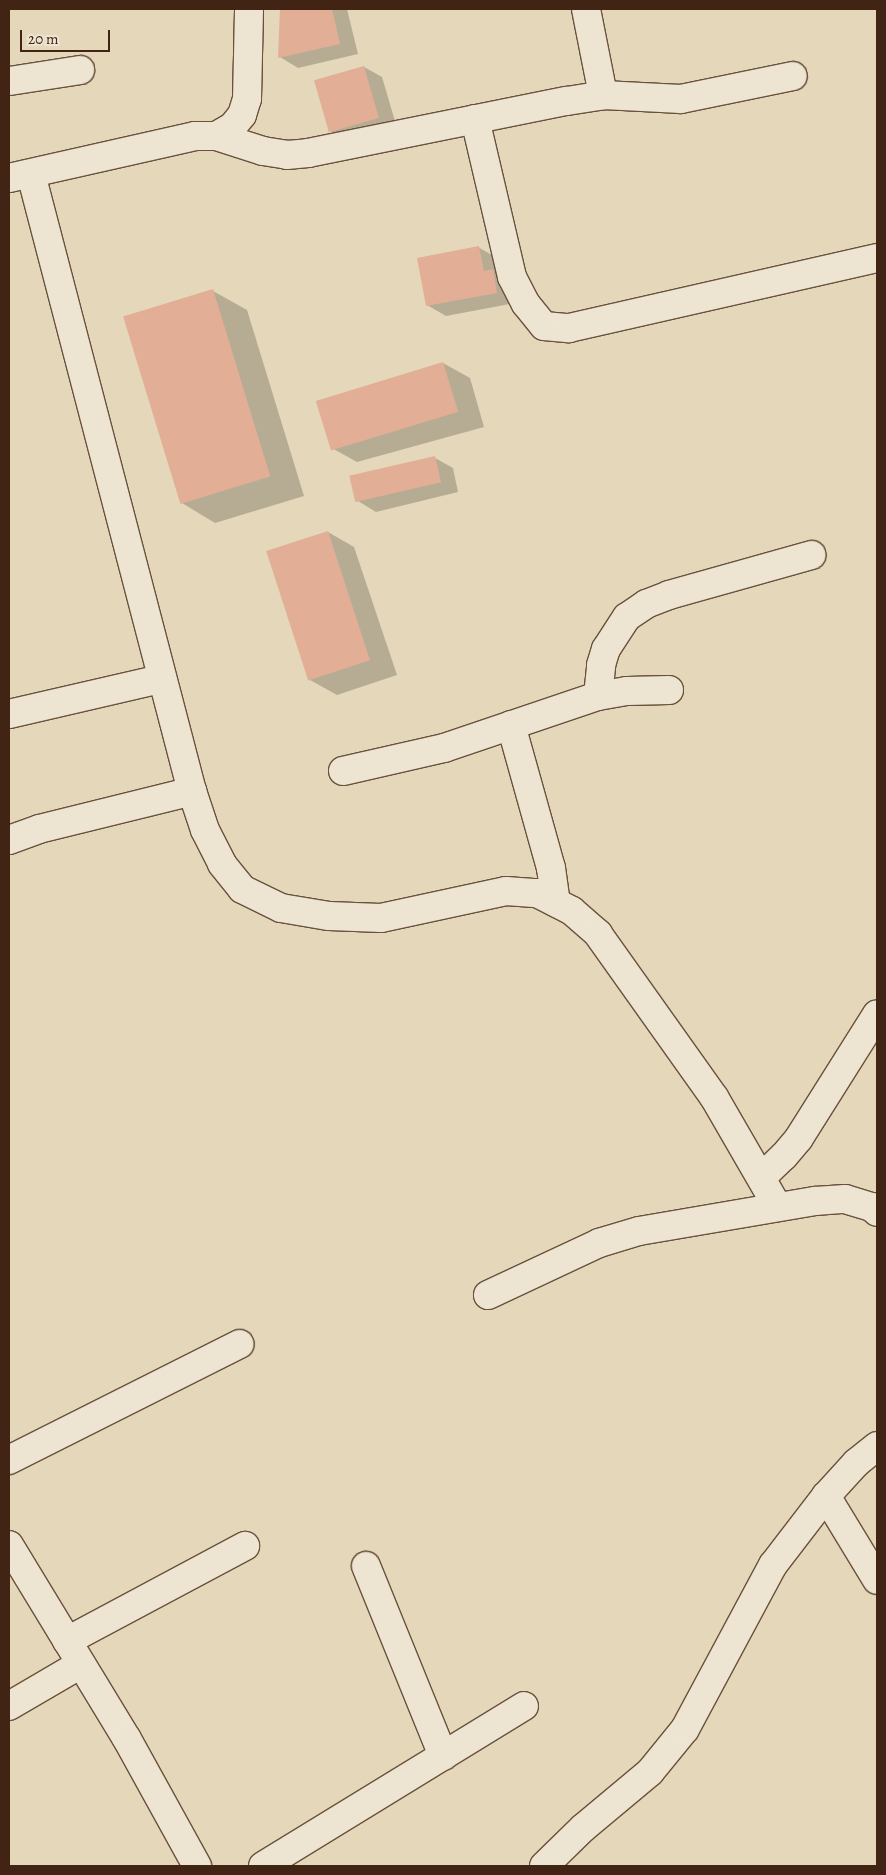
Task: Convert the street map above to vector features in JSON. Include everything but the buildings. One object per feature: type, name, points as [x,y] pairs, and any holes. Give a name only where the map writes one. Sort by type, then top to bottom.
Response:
[{"type":"street","points":[[216,136],[242,115],[247,100],[249,9]]},
{"type":"street","points":[[586,9],[603,95]]},
{"type":"street","points":[[9,81],[80,70]]},
{"type":"street","points":[[777,1206],[714,1096],[598,934],[572,911],[537,893],[506,891],[381,918],[329,916],[281,908],[242,889],[222,864],[205,830],[192,791],[20,176],[195,136],[216,136],[263,151],[287,154],[308,153],[603,95],[681,99],[793,76]]},
{"type":"street","points":[[474,119],[512,277],[526,304],[544,326],[569,328],[877,258]]},
{"type":"street","points":[[598,696],[601,664],[606,649],[627,617],[646,604],[669,594],[811,556]]},
{"type":"street","points":[[9,714],[161,679]]},
{"type":"street","points":[[343,772],[444,748],[598,696],[627,691],[669,690]]},
{"type":"street","points":[[510,725],[551,868],[556,903]]},
{"type":"street","points":[[9,840],[39,830],[192,791]]},
{"type":"street","points":[[762,1178],[799,1138],[877,1014]]},
{"type":"street","points":[[488,1295],[599,1243],[677,1224],[777,1206],[846,1199],[876,1207]]},
{"type":"street","points":[[9,1460],[240,1344]]},
{"type":"street","points":[[544,1866],[583,1828],[650,1772],[685,1729],[773,1565],[826,1496],[856,1463],[877,1446]]},
{"type":"street","points":[[826,1496],[877,1580]]},
{"type":"street","points":[[9,1545],[128,1739],[197,1866]]},
{"type":"street","points":[[66,1640],[245,1546]]},
{"type":"street","points":[[366,1566],[443,1756]]},
{"type":"street","points":[[9,1706],[81,1664]]},
{"type":"street","points":[[263,1866],[524,1706]]}]
